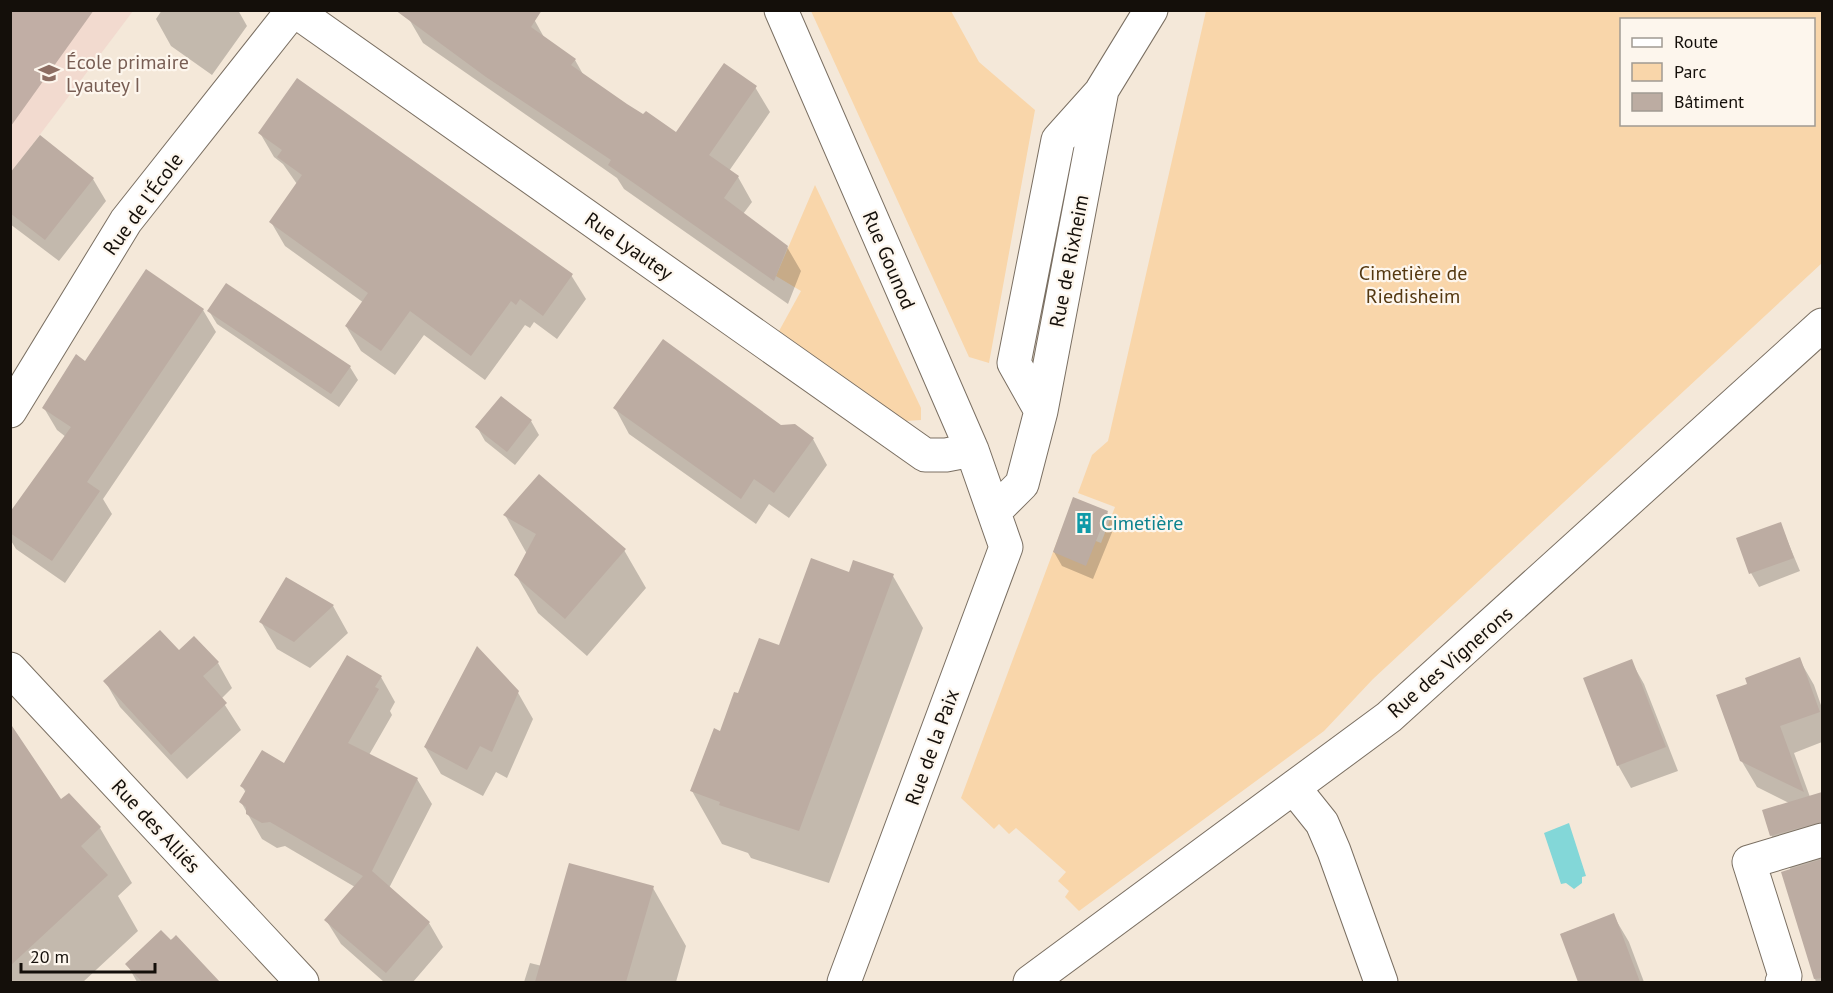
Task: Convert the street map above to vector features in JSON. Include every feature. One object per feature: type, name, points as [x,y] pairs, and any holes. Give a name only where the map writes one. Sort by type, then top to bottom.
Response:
[{"type":"street","name":"Rue de l'École","points":[[10,411],[126,220],[294,10]]},
{"type":"street","name":"Rue Lyautey","points":[[294,10],[925,455],[946,455],[972,450]]},
{"type":"street","name":"Rue Gounod","points":[[781,10],[972,450],[995,511]]},
{"type":"street","name":"Rue de Rixheim","points":[[995,511],[1022,484],[1041,411],[1102,90],[1151,10]]},
{"type":"street","name":"Rue des Vignerons","points":[[1049,977],[1389,717],[1822,325]]},
{"type":"street","name":"Rue de la Paix","points":[[844,982],[1006,547],[995,511]]},
{"type":"street","name":"Rue des Alliés","points":[[10,669],[302,982]]},
{"type":"street","points":[[1294,788],[1322,824],[1381,982]]},
{"type":"street","points":[[1782,982],[1785,976],[1749,862],[1822,840]]},
{"type":"shaded area","name":"École primaire Lyautey I","points":[[11,11],[133,11],[11,173]]},
{"type":"green space","points":[[811,11],[951,11],[979,62],[1035,110],[989,363],[969,357]]},
{"type":"green space","name":"Cimetière de Riedisheim","points":[[1206,11],[1822,11],[1822,263],[1373,679],[1324,731],[1079,911],[1065,897],[1069,891],[1058,881],[1066,872],[1016,828],[1009,834],[999,824],[994,829],[961,798],[1062,528],[1101,543],[1115,507],[1078,493],[1092,455],[1108,441]]},
{"type":"green space","points":[[815,185],[921,408],[921,420],[906,421],[779,331],[801,291],[776,276]]},
{"type":"water","points":[[1569,823],[1586,876],[1582,877],[1582,883],[1574,889],[1566,883],[1561,884],[1544,833]]},
{"type":"building","points":[[395,10],[542,10],[531,27],[576,59],[571,65],[627,104],[643,114],[646,111],[676,132],[724,63],[757,86],[709,155],[739,176],[724,198],[788,246],[774,281],[608,165],[611,160],[486,77]]},
{"type":"building","points":[[297,78],[573,274],[543,316],[520,299],[516,305],[511,301],[471,356],[410,311],[381,351],[345,326],[368,293],[269,222],[302,175],[277,157],[282,150],[258,133]]},
{"type":"building","points":[[40,135],[94,178],[45,240],[10,213],[10,173]]},
{"type":"building","points":[[146,269],[204,309],[87,482],[100,491],[52,561],[10,533],[10,512],[71,427],[42,408],[76,354],[85,361]]},
{"type":"building","points":[[226,283],[351,366],[331,394],[207,311]]},
{"type":"building","points":[[663,339],[781,425],[795,424],[814,438],[774,493],[754,479],[741,499],[613,408]]},
{"type":"building","points":[[501,396],[532,420],[507,452],[475,427]]},
{"type":"building","points":[[539,474],[626,549],[565,619],[514,575],[536,534],[503,515]]},
{"type":"building","points":[[1073,497],[1108,511],[1086,566],[1053,552]]},
{"type":"building","points":[[1781,522],[1794,558],[1749,574],[1736,538]]},
{"type":"building","points":[[811,558],[849,572],[853,560],[894,574],[799,831],[719,805],[720,802],[690,791],[714,728],[720,731],[734,692],[738,693],[759,638],[779,645]]},
{"type":"building","points":[[286,577],[334,605],[294,642],[259,622]]},
{"type":"building","points":[[160,630],[179,650],[194,636],[219,662],[203,676],[227,703],[171,755],[103,681]]},
{"type":"building","points":[[477,646],[519,691],[492,752],[480,746],[467,770],[424,747]]},
{"type":"building","points":[[347,655],[382,676],[375,687],[379,689],[348,743],[418,778],[372,871],[430,922],[386,973],[324,920],[363,876],[270,822],[262,823],[246,814],[246,807],[239,802],[246,790],[240,786],[262,750],[284,763]]},
{"type":"building","points":[[1800,657],[1820,712],[1780,726],[1804,792],[1740,761],[1716,695],[1747,684],[1745,678]]},
{"type":"building","points":[[1632,659],[1666,747],[1617,766],[1583,678]]},
{"type":"building","points":[[10,723],[61,799],[69,793],[101,827],[81,846],[108,875],[10,966]]},
{"type":"building","points":[[1822,792],[1822,822],[1770,836],[1762,810]]},
{"type":"building","points":[[1822,859],[1822,978],[1814,979],[1781,872]]},
{"type":"building","points":[[569,863],[654,886],[626,982],[535,982]]},
{"type":"building","points":[[1614,913],[1640,982],[1578,982],[1560,934]]},
{"type":"building","points":[[161,930],[171,940],[176,935],[220,982],[142,982],[125,964]]},
{"type":"place","name":"École primaire Lyautey I","points":[[49,73]]},
{"type":"place","name":"Cimetière","points":[[1084,523]]}]
